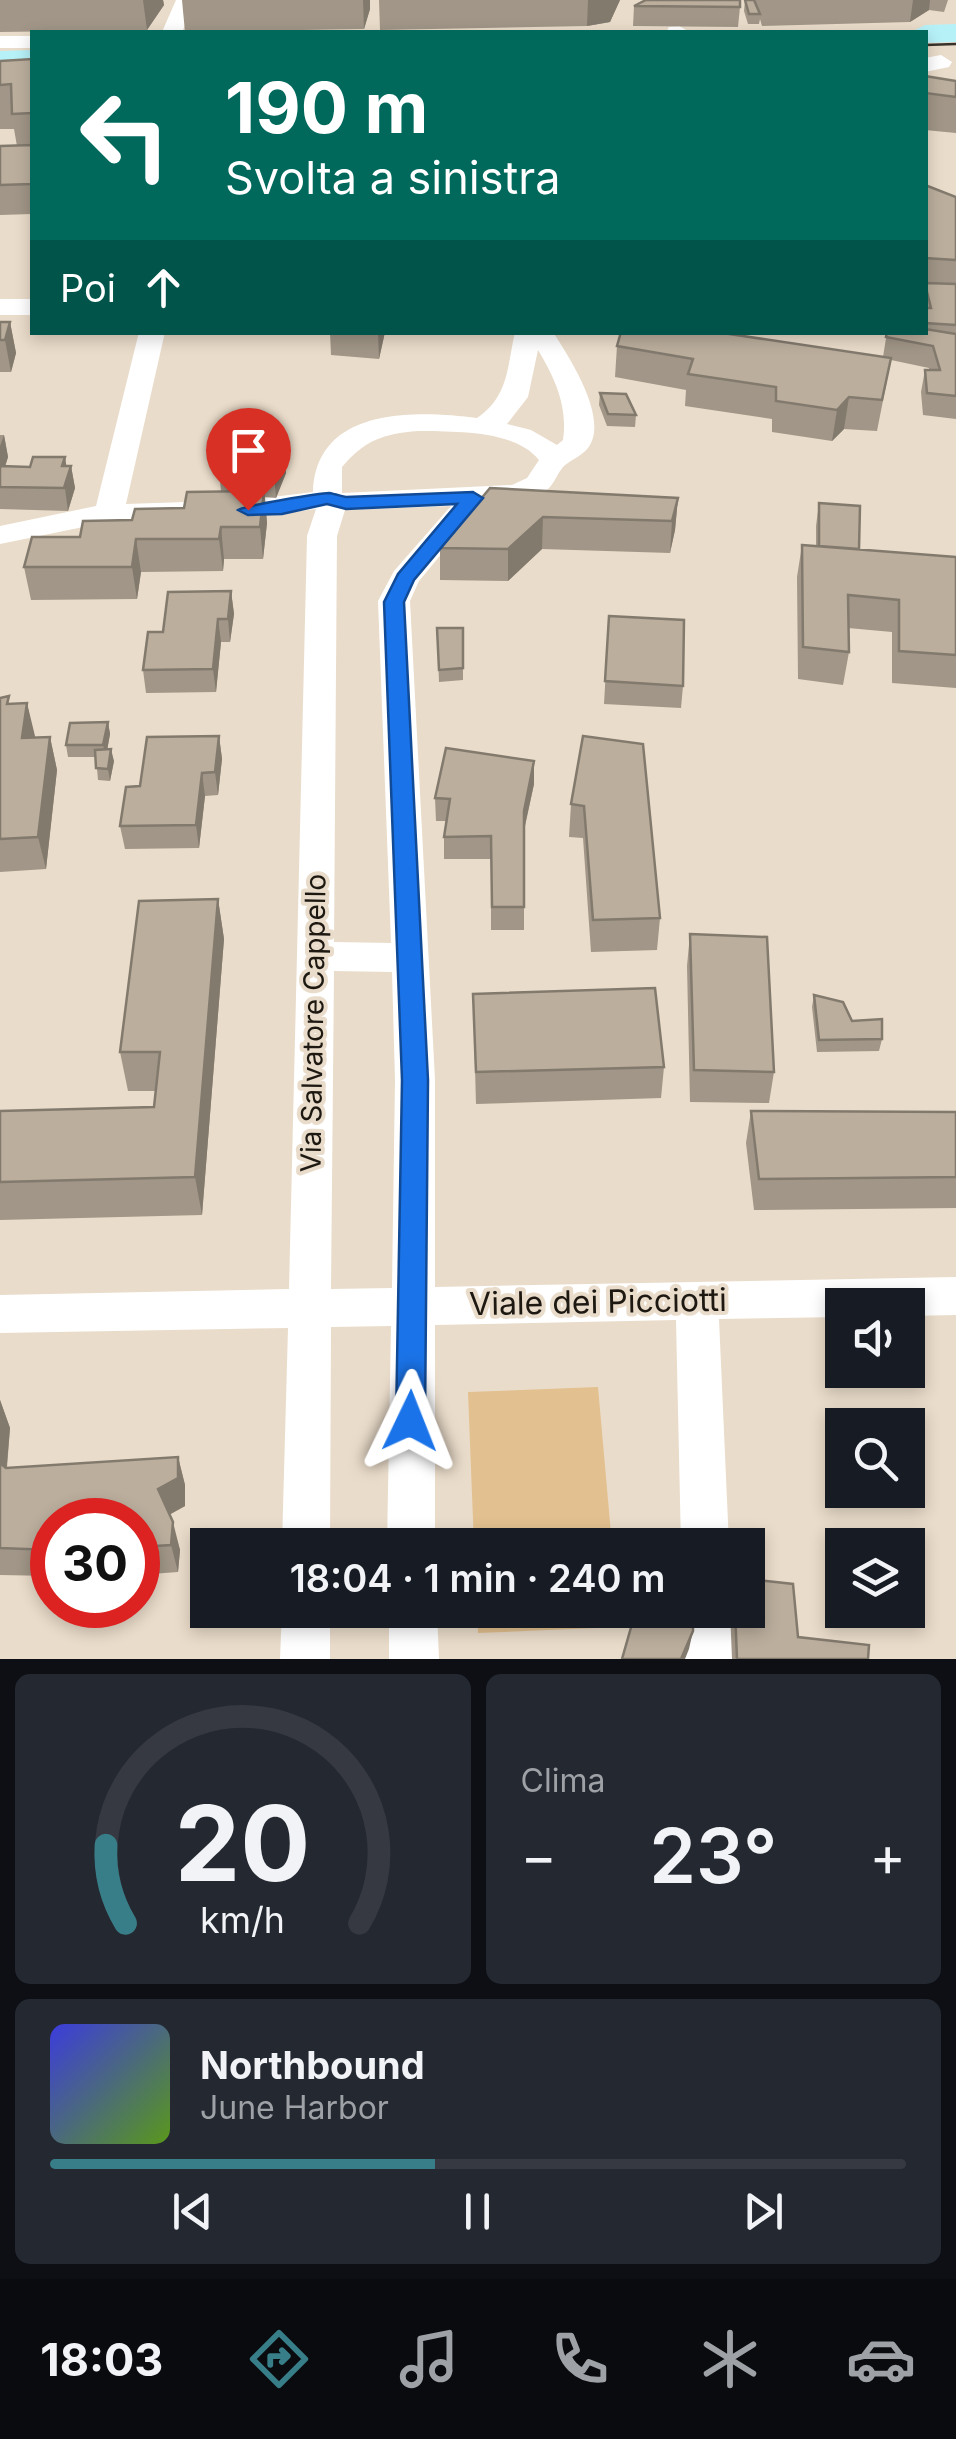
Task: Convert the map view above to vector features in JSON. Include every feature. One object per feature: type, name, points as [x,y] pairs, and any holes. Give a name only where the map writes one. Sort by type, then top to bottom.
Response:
[{"type":"street","points":[[173,30],[186,0]]},
{"type":"street","points":[[928,34],[956,33]]},
{"type":"street","points":[[0,42],[30,42]]},
{"type":"street","points":[[0,60],[30,59]]},
{"type":"street","points":[[0,307],[30,307]]},
{"type":"street","points":[[109,514],[151,335]]},
{"type":"street","points":[[482,428],[505,413],[518,396],[528,335]]},
{"type":"street","points":[[0,535],[50,522],[109,514],[282,508],[330,500],[518,494],[537,484],[554,460],[576,444],[580,431],[571,386],[541,335]]},
{"type":"street","name":"Via Salvatore Cappello","points":[[306,1528],[322,536],[330,500],[328,466],[354,437],[374,428],[401,424],[482,428],[534,440],[554,460]]},
{"type":"street","points":[[411,1528],[415,1080],[394,602],[405,578],[473,498]]},
{"type":"street","points":[[314,956],[408,958]]},
{"type":"street","name":"Viale dei Picciotti","points":[[0,1314],[956,1296]]},
{"type":"street","points":[[697,1300],[705,1528]]},
{"type":"street","points":[[306,1628],[306,1659]]},
{"type":"street","points":[[413,1628],[414,1659]]},
{"type":"street","points":[[709,1628],[710,1659]]},
{"type":"shaded area","points":[[598,1387],[610,1528],[473,1528],[468,1392]]},
{"type":"shaded area","points":[[478,1628],[596,1628],[478,1633]]},
{"type":"building","points":[[646,0],[740,0],[740,7],[634,6]]},
{"type":"building","points":[[745,0],[754,0],[760,14],[749,14]]},
{"type":"building","points":[[30,59],[30,113],[12,114],[11,84],[0,85],[0,61]]},
{"type":"building","points":[[928,76],[956,81],[956,97],[928,93]]},
{"type":"building","points":[[30,145],[30,184],[0,185],[0,146]]},
{"type":"building","points":[[928,186],[956,197],[956,260],[928,258]]},
{"type":"building","points":[[928,283],[956,284],[956,325],[928,323]]},
{"type":"building","points":[[0,322],[10,322],[5,340],[0,340]]},
{"type":"building","points":[[928,329],[956,334],[956,396],[927,393],[925,370],[940,370],[933,346],[886,337],[928,335]]},
{"type":"building","points":[[620,335],[736,335],[891,358],[882,400],[849,397],[837,410],[776,401],[776,387],[688,374],[693,359],[617,346]]},
{"type":"building","points":[[600,393],[626,394],[636,415],[608,414]]},
{"type":"building","points":[[232,418],[244,420],[243,427],[279,429],[273,449],[284,451],[274,475],[218,471],[225,450],[211,448],[217,429],[228,425]]},
{"type":"building","points":[[33,457],[65,457],[62,466],[71,466],[64,488],[0,487],[0,466],[30,467]]},
{"type":"building","points":[[490,488],[678,498],[672,521],[543,517],[508,549],[440,548]]},
{"type":"building","points":[[264,491],[260,527],[221,527],[219,539],[136,539],[132,567],[24,567],[32,537],[80,537],[83,521],[132,520],[135,509],[184,508],[187,492]]},
{"type":"building","points":[[819,503],[860,506],[859,549],[819,546]]},
{"type":"building","points":[[802,545],[956,557],[956,655],[899,651],[899,600],[848,595],[849,652],[803,647]]},
{"type":"building","points":[[231,591],[228,619],[218,619],[213,669],[143,670],[148,632],[163,632],[168,592]]},
{"type":"building","points":[[609,616],[684,620],[683,686],[605,681]]},
{"type":"building","points":[[437,628],[463,628],[463,668],[439,670]]},
{"type":"building","points":[[9,696],[7,704],[27,703],[22,738],[50,737],[38,837],[0,839],[0,698]]},
{"type":"building","points":[[108,722],[103,745],[66,745],[70,723]]},
{"type":"building","points":[[219,736],[215,772],[202,773],[196,825],[120,826],[126,787],[140,786],[147,737]]},
{"type":"building","points":[[583,736],[643,744],[660,918],[593,920],[584,806],[571,804]]},
{"type":"building","points":[[446,748],[534,761],[524,811],[524,907],[492,907],[491,836],[444,837],[450,799],[435,798]]},
{"type":"building","points":[[111,749],[108,769],[96,768],[95,750]]},
{"type":"building","points":[[218,899],[195,1177],[0,1182],[0,1111],[154,1107],[160,1052],[120,1052],[139,901]]},
{"type":"building","points":[[690,934],[767,937],[774,1072],[694,1070]]},
{"type":"building","points":[[655,988],[664,1067],[476,1072],[473,994]]},
{"type":"building","points":[[814,995],[843,1002],[852,1021],[882,1019],[882,1039],[819,1040]]},
{"type":"building","points":[[751,1111],[956,1112],[956,1177],[759,1179]]},
{"type":"building","points":[[178,1457],[178,1478],[158,1489],[173,1522],[171,1545],[160,1546],[160,1498],[30,1498],[30,1549],[0,1548],[0,1463],[6,1468]]},
{"type":"building","points":[[765,1581],[793,1584],[798,1637],[869,1645],[868,1659],[737,1659],[736,1628],[765,1628]]},
{"type":"building","points":[[631,1628],[693,1628],[681,1659],[622,1659]]},
{"type":"tram line","points":[[928,45],[956,44]]},
{"type":"route","points":[[248,510],[282,508],[327,498],[346,503],[473,498],[405,578],[394,602],[415,1080],[410,1421]]}]
